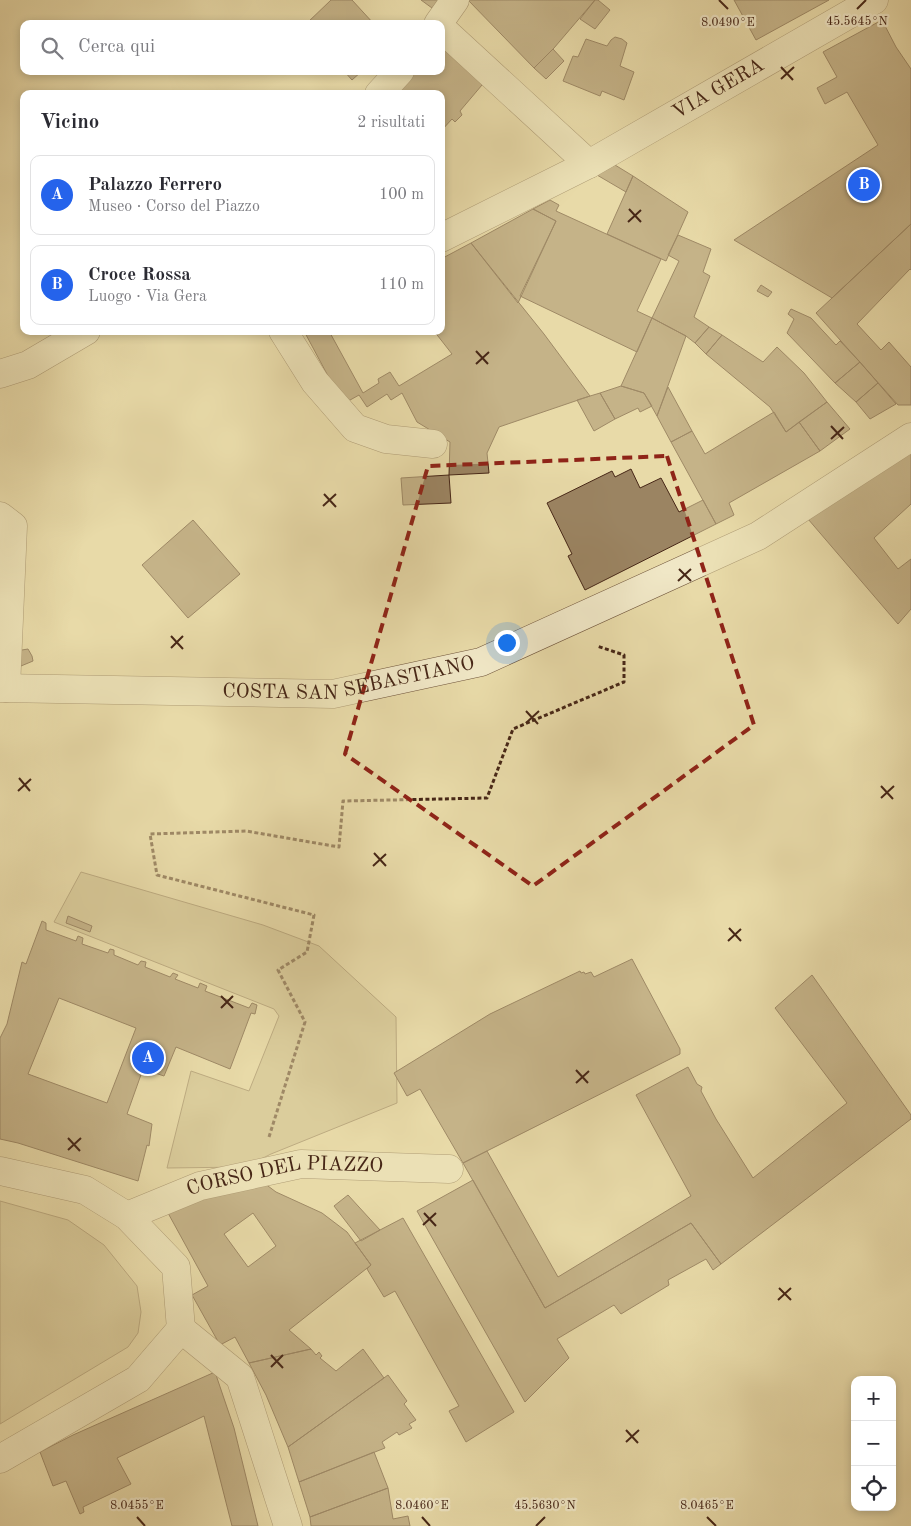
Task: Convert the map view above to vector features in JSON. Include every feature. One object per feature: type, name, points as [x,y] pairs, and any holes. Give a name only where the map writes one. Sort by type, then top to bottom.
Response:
[{"type":"street","points":[[441,20],[455,0]]},
{"type":"street","name":"VIA GERA","points":[[445,236],[589,164],[874,0]]},
{"type":"street","points":[[445,32],[589,164]]},
{"type":"street","points":[[383,90],[396,75]]},
{"type":"street","points":[[0,374],[28,365],[79,335]]},
{"type":"street","points":[[286,335],[315,382],[355,428],[386,440],[433,444]]},
{"type":"street","name":"COSTA SAN SEBASTIANO","points":[[3,688],[333,694],[481,662],[758,536],[911,437]]},
{"type":"street","points":[[0,516],[13,526],[3,688]]},
{"type":"street","name":"CORSO DEL PIAZZO","points":[[127,1216],[200,1186],[301,1164],[450,1169]]},
{"type":"street","points":[[0,1171],[85,1190],[127,1216],[176,1267],[181,1329],[138,1379],[0,1459]]},
{"type":"street","points":[[181,1329],[240,1377],[288,1526]]},
{"type":"path","points":[[258,1173],[305,1022],[278,970],[307,952],[314,915],[157,875],[150,834],[246,832],[339,847],[344,801],[487,798],[514,729],[624,682],[624,655],[588,643],[591,611]]},
{"type":"highlighted area","points":[[667,456],[754,725],[533,886],[345,754],[428,466]]},
{"type":"shaded area","points":[[81,872],[263,925],[319,946],[396,1017],[397,1103],[271,1154],[245,1167],[167,1168],[191,1071],[249,1091],[279,1016],[274,1009],[54,922]]},
{"type":"shaded area","points":[[0,1201],[68,1220],[104,1245],[137,1286],[141,1312],[138,1333],[128,1347],[0,1424]]},
{"type":"building","points":[[331,0],[352,0],[370,20],[310,20]]},
{"type":"building","points":[[421,0],[438,0],[432,8]]},
{"type":"building","points":[[468,0],[595,0],[554,48],[534,68]]},
{"type":"building","points":[[595,0],[598,0],[610,10],[595,29],[580,19]]},
{"type":"building","points":[[734,0],[829,0],[756,40]]},
{"type":"building","points":[[882,20],[896,47],[911,69],[911,224],[832,298],[734,240],[878,145],[847,92],[825,104],[817,88],[837,77],[823,52]]},
{"type":"building","points":[[615,37],[627,43],[620,66],[634,72],[624,100],[602,91],[600,96],[563,81],[573,56],[578,57],[586,39],[607,46]]},
{"type":"building","points":[[445,48],[482,85],[460,111],[462,115],[455,122],[452,119],[445,127],[445,90],[395,90],[407,75],[445,75]]},
{"type":"building","points":[[553,49],[564,61],[546,79],[534,68]]},
{"type":"building","points":[[348,75],[358,75],[352,80]]},
{"type":"building","points":[[615,165],[633,176],[626,192],[597,175]]},
{"type":"building","points":[[633,176],[688,212],[666,261],[607,234]]},
{"type":"building","points":[[550,200],[559,205],[556,211],[661,259],[637,311],[652,318],[637,352],[520,296],[556,221],[533,209]]},
{"type":"building","points":[[533,209],[556,221],[518,303],[471,243]]},
{"type":"building","points":[[911,224],[911,270],[857,324],[881,350],[889,342],[911,367],[911,405],[898,405],[816,313]]},
{"type":"building","points":[[678,235],[711,249],[703,272],[710,276],[694,317],[709,327],[695,343],[686,336],[652,318],[679,261],[668,255]]},
{"type":"building","points":[[471,243],[544,334],[590,396],[499,427],[487,453],[489,473],[449,475],[450,442],[417,422],[402,393],[391,400],[387,394],[367,407],[359,395],[343,404],[306,335],[331,335],[363,393],[379,383],[378,379],[390,372],[399,386],[452,354],[437,335],[445,335],[445,257]]},
{"type":"building","points":[[761,285],[772,292],[768,297],[757,291]]},
{"type":"building","points":[[791,309],[811,318],[836,345],[840,341],[860,362],[835,383],[787,333],[794,319],[788,314]]},
{"type":"building","points":[[652,318],[686,336],[657,416],[644,393],[621,386]]},
{"type":"building","points":[[709,327],[722,335],[706,354],[695,343]]},
{"type":"building","points":[[722,335],[763,362],[777,347],[804,373],[827,402],[786,432],[770,407],[706,354]]},
{"type":"building","points":[[860,362],[878,383],[856,402],[835,383]]},
{"type":"building","points":[[878,383],[896,404],[870,419],[856,402]]},
{"type":"building","points":[[621,386],[644,393],[652,406],[640,412],[638,408],[615,419],[600,393]]},
{"type":"building","points":[[668,387],[692,431],[671,442],[657,416]]},
{"type":"building","points":[[600,393],[615,419],[594,431],[577,400]]},
{"type":"building","points":[[827,402],[850,429],[820,451],[799,422]]},
{"type":"building","points":[[774,412],[786,432],[799,422],[820,451],[729,503],[734,515],[716,524],[671,442],[692,431],[705,454]]},
{"type":"building","points":[[911,452],[911,504],[874,538],[898,569],[911,559],[911,609],[898,624],[808,519]]},
{"type":"building","points":[[631,469],[640,488],[661,478],[679,512],[703,500],[716,524],[585,590],[568,556],[572,554],[547,503],[612,471],[615,477]]},
{"type":"building","points":[[449,475],[451,503],[403,505],[401,478]]},
{"type":"building","points":[[193,520],[240,574],[188,618],[142,565]]},
{"type":"building","points":[[28,649],[33,661],[21,666],[16,651]]},
{"type":"building","points":[[68,916],[92,926],[90,932],[66,923]]},
{"type":"building","points":[[42,921],[46,923],[46,930],[76,941],[78,936],[83,938],[82,944],[108,953],[110,949],[114,950],[114,955],[138,965],[141,961],[146,962],[145,967],[170,977],[173,973],[178,975],[175,979],[198,988],[200,983],[207,986],[205,991],[249,1008],[252,1003],[257,1005],[255,1014],[251,1013],[230,1069],[176,1047],[164,1076],[143,1069],[127,1114],[152,1124],[149,1146],[147,1145],[138,1181],[0,1139],[0,1038],[7,1024],[22,962],[26,964]],"holes":[[[59,998],[136,1028],[107,1103],[28,1074]]]},
{"type":"building","points":[[632,959],[680,1049],[680,1054],[463,1163],[420,1089],[407,1096],[394,1073],[490,1014],[580,971],[585,974],[591,972],[594,977]]},
{"type":"building","points":[[812,975],[911,1115],[911,1119],[721,1264],[691,1223],[545,1308],[463,1163],[487,1151],[558,1277],[691,1196],[636,1095],[688,1067],[697,1084],[702,1087],[701,1091],[716,1119],[753,1178],[847,1103],[775,1008]]},
{"type":"building","points":[[260,1180],[276,1192],[322,1213],[347,1232],[371,1265],[289,1330],[311,1349],[249,1363],[235,1337],[220,1345],[192,1295],[208,1286],[168,1213],[204,1195]],"holes":[[[253,1213],[276,1246],[248,1267],[224,1234]]]},
{"type":"building","points":[[473,1180],[545,1308],[691,1223],[721,1264],[713,1270],[706,1259],[668,1280],[669,1285],[621,1314],[614,1305],[557,1339],[569,1358],[525,1402],[417,1211]]},
{"type":"building","points":[[348,1195],[380,1230],[361,1241],[334,1206]]},
{"type":"building","points":[[403,1218],[514,1412],[466,1442],[449,1411],[459,1406],[395,1291],[384,1297],[367,1269],[371,1265],[355,1243]]},
{"type":"building","points":[[311,1349],[316,1355],[319,1352],[322,1356],[320,1358],[336,1371],[363,1349],[384,1378],[288,1447],[266,1395],[249,1363]]},
{"type":"building","points":[[215,1372],[234,1428],[258,1526],[232,1526],[204,1416],[117,1458],[131,1484],[83,1507],[84,1512],[80,1514],[66,1481],[53,1486],[40,1452],[73,1435]]},
{"type":"building","points":[[388,1375],[407,1401],[404,1404],[416,1420],[409,1424],[412,1428],[399,1435],[397,1432],[382,1442],[385,1448],[299,1482],[288,1447]]},
{"type":"building","points":[[374,1452],[388,1488],[310,1517],[299,1482]]},
{"type":"building","points":[[388,1488],[393,1519],[408,1516],[410,1526],[311,1526],[310,1517]]},
{"type":"place","name":"Croce Rossa","points":[[864,185]]},
{"type":"place","name":"Palazzo Ferrero","points":[[148,1058]]}]
